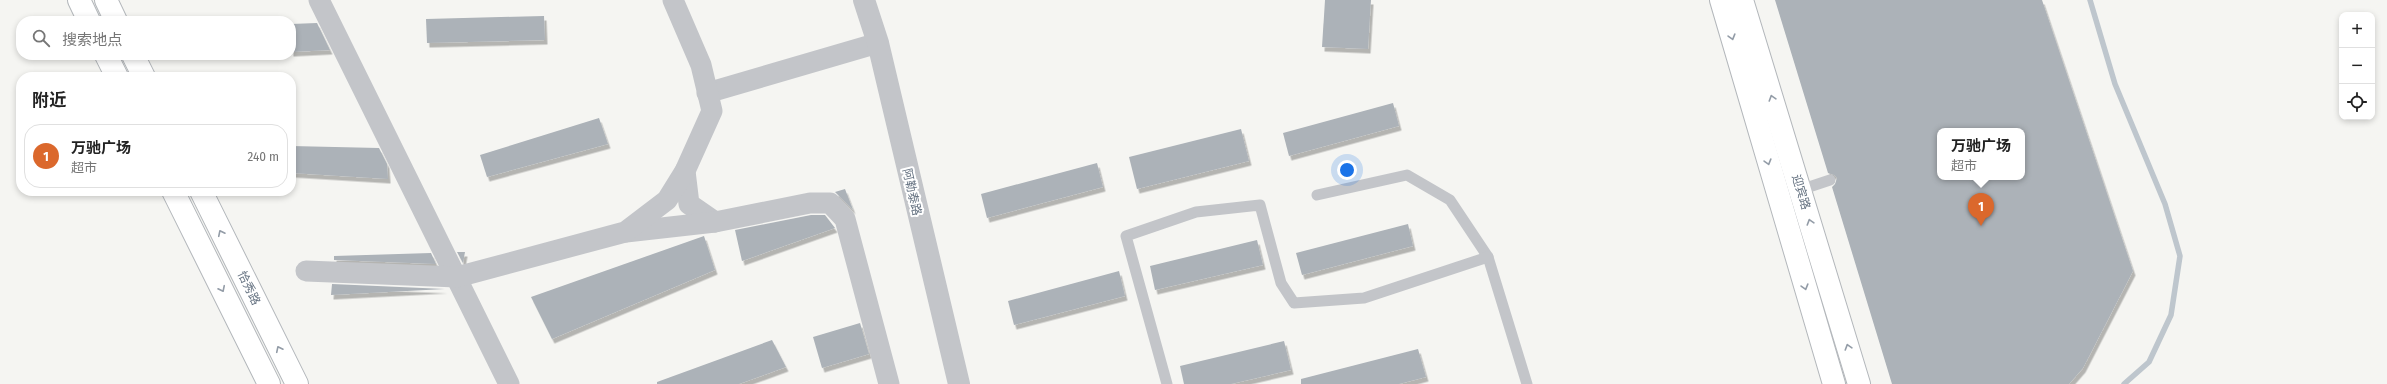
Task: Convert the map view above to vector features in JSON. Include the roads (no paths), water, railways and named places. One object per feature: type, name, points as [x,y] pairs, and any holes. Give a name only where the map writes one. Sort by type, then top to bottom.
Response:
[{"type":"main road","points":[[79,0],[87,16]]},
{"type":"main road","points":[[106,0],[114,16]]},
{"type":"main road","name":"迎宾路","points":[[1720,0],[1834,384]]},
{"type":"main road","name":"迎宾路","points":[[1742,0],[1860,384]]},
{"type":"main road","points":[[108,60],[114,72]]},
{"type":"main road","points":[[136,60],[142,72]]},
{"type":"main road","name":"恰秀路","points":[[176,196],[269,384]]},
{"type":"main road","name":"恰秀路","points":[[203,196],[297,384]]},
{"type":"street","points":[[318,0],[509,384]]},
{"type":"street","points":[[625,232],[668,200],[685,171],[712,111],[701,65],[673,0]]},
{"type":"street","name":"阿勒泰路","points":[[864,0],[878,43],[959,384]]},
{"type":"street","points":[[707,93],[878,43]]},
{"type":"street","points":[[685,171],[689,204],[715,222]]},
{"type":"street","points":[[306,271],[457,277],[625,232],[715,222],[810,203],[830,203],[845,219],[889,384]]},
{"type":"lane","points":[[1317,195],[1407,175],[1450,200],[1488,257],[1527,384]]},
{"type":"lane","points":[[1800,190],[1830,180]]},
{"type":"lane","points":[[1167,384],[1126,236],[1196,212],[1260,205],[1281,283],[1294,303],[1364,298],[1488,257]]},
{"type":"waterway","points":[[2090,0],[2115,84],[2165,204],[2180,256],[2171,315],[2149,362],[2124,384]]},
{"type":"place","name":"万驰广场","points":[[1981,226]]}]
